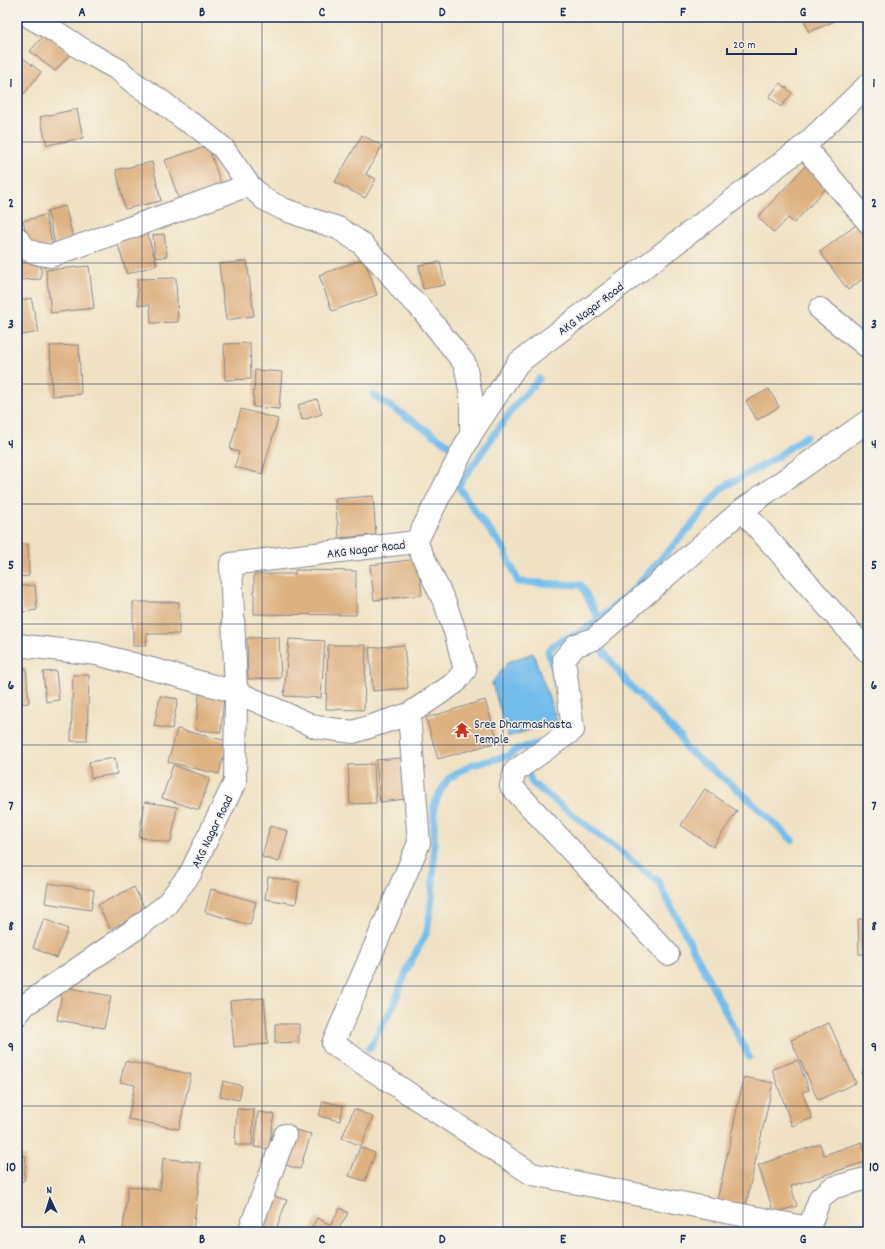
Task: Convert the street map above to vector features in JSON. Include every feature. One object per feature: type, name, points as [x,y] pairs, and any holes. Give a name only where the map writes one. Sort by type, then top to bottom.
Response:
[{"type":"street","points":[[30,17],[119,70],[134,83],[200,129],[223,148],[250,185],[264,199],[283,209],[338,228],[361,243],[386,269],[403,291],[420,307],[465,364],[471,395],[470,434]]},
{"type":"street","name":"AKG Nagar Road","points":[[17,1015],[25,1005],[134,930],[166,905],[190,874],[235,782],[236,692],[231,564],[416,542],[470,434],[518,363],[804,146],[868,85]]},
{"type":"street","points":[[804,146],[868,222]]},
{"type":"street","points":[[17,238],[25,248],[31,252],[51,256],[250,185]]},
{"type":"street","points":[[820,309],[868,347]]},
{"type":"street","points":[[668,954],[511,786],[515,771],[573,730],[564,659],[576,645],[594,639],[742,510],[868,421]]},
{"type":"street","points":[[742,510],[868,652]]},
{"type":"street","points":[[17,645],[97,654],[236,692],[316,727],[353,732],[409,714],[455,683],[465,670],[456,635],[445,603],[416,542]]},
{"type":"street","points":[[409,714],[419,843],[333,1044],[532,1174],[810,1230],[820,1198],[832,1188],[868,1178]]},
{"type":"street","points":[[249,1232],[284,1135]]},
{"type":"water","points":[[533,653],[557,721],[508,737],[492,683],[508,662]]},
{"type":"building","points":[[803,17],[833,17],[835,21],[809,32]]},
{"type":"building","points":[[46,33],[71,53],[55,71],[30,51]]},
{"type":"building","points":[[18,54],[41,72],[24,94],[17,88]]},
{"type":"building","points":[[780,83],[792,93],[781,107],[769,97]]},
{"type":"building","points":[[77,109],[83,138],[47,145],[40,117]]},
{"type":"building","points":[[362,135],[382,146],[366,174],[376,179],[365,198],[335,182]]},
{"type":"building","points":[[208,146],[222,187],[180,202],[165,160]]},
{"type":"building","points":[[152,162],[161,201],[125,209],[116,170]]},
{"type":"building","points":[[809,162],[831,183],[794,223],[788,218],[774,233],[758,217]]},
{"type":"building","points":[[65,206],[73,238],[55,243],[47,211]]},
{"type":"building","points":[[45,215],[53,245],[31,250],[23,221]]},
{"type":"building","points":[[860,222],[868,233],[868,275],[848,290],[820,252]]},
{"type":"building","points":[[147,233],[157,265],[127,274],[117,242]]},
{"type":"building","points":[[164,234],[167,256],[155,258],[153,235]]},
{"type":"building","points":[[17,258],[41,258],[41,279],[17,280]]},
{"type":"building","points":[[364,259],[377,295],[332,311],[319,275]]},
{"type":"building","points":[[247,261],[254,316],[226,320],[219,264]]},
{"type":"building","points":[[440,262],[445,285],[423,289],[419,265]]},
{"type":"building","points":[[89,266],[94,308],[51,313],[46,270]]},
{"type":"building","points":[[176,278],[178,322],[151,323],[150,305],[138,305],[137,279]]},
{"type":"building","points":[[31,298],[39,332],[17,336],[17,301]]},
{"type":"building","points":[[250,343],[251,379],[225,380],[224,344]]},
{"type":"building","points":[[79,345],[81,394],[52,396],[50,346]]},
{"type":"building","points":[[255,370],[282,372],[279,409],[253,407]]},
{"type":"building","points":[[769,389],[779,407],[757,420],[746,401]]},
{"type":"building","points":[[317,399],[322,414],[302,420],[298,405]]},
{"type":"building","points":[[241,409],[278,419],[262,474],[235,467],[239,452],[230,449]]},
{"type":"building","points":[[373,496],[376,535],[339,538],[335,499]]},
{"type":"building","points":[[28,544],[29,576],[17,577],[17,545]]},
{"type":"building","points":[[418,559],[422,595],[374,600],[370,565]]},
{"type":"building","points":[[295,570],[356,571],[356,615],[254,614],[254,574],[295,574]]},
{"type":"building","points":[[35,585],[37,610],[22,612],[20,586]]},
{"type":"building","points":[[133,602],[179,602],[179,634],[147,634],[146,646],[133,646]]},
{"type":"building","points":[[279,637],[281,678],[248,679],[247,638]]},
{"type":"building","points":[[289,639],[325,641],[321,698],[284,696]]},
{"type":"building","points":[[328,645],[366,645],[364,710],[326,709]]},
{"type":"building","points":[[404,645],[408,688],[373,691],[369,648]]},
{"type":"building","points":[[26,668],[29,703],[17,704],[17,669]]},
{"type":"building","points":[[56,671],[59,700],[46,702],[43,672]]},
{"type":"building","points":[[73,675],[89,675],[87,741],[71,741]]},
{"type":"building","points":[[199,694],[224,696],[221,732],[196,730]]},
{"type":"building","points":[[160,696],[178,699],[172,729],[154,726]]},
{"type":"building","name":"Sree Dharmashasta Temple","points":[[485,700],[498,742],[438,759],[426,718]]},
{"type":"building","points":[[177,729],[227,741],[219,774],[168,762]]},
{"type":"building","points":[[115,758],[117,774],[91,778],[89,762]]},
{"type":"building","points":[[401,758],[405,799],[380,802],[376,760]]},
{"type":"building","points":[[374,764],[376,803],[350,804],[348,765]]},
{"type":"building","points":[[173,765],[210,778],[199,810],[162,798]]},
{"type":"building","points":[[705,789],[737,811],[713,847],[681,825]]},
{"type":"building","points":[[145,802],[177,807],[171,843],[139,837]]},
{"type":"building","points":[[270,826],[288,831],[279,862],[262,857]]},
{"type":"building","points":[[268,877],[299,882],[296,904],[265,899]]},
{"type":"building","points":[[48,883],[94,890],[91,910],[45,903]]},
{"type":"building","points":[[134,887],[146,911],[110,929],[98,905]]},
{"type":"building","points":[[211,889],[256,902],[250,925],[205,912]]},
{"type":"building","points":[[44,919],[68,929],[57,958],[33,948]]},
{"type":"building","points":[[858,919],[868,919],[868,954],[859,954]]},
{"type":"building","points":[[63,987],[111,996],[104,1028],[57,1020]]},
{"type":"building","points":[[264,998],[268,1044],[234,1047],[230,1001]]},
{"type":"building","points":[[829,1023],[856,1083],[818,1100],[791,1040]]},
{"type":"building","points":[[275,1024],[299,1024],[299,1042],[275,1043]]},
{"type":"building","points":[[798,1060],[809,1090],[802,1092],[812,1118],[792,1126],[772,1069]]},
{"type":"building","points":[[125,1061],[191,1074],[179,1129],[128,1119],[135,1085],[120,1082]]},
{"type":"building","points":[[868,1071],[868,1093],[862,1072]]},
{"type":"building","points":[[744,1077],[773,1083],[745,1208],[717,1201]]},
{"type":"building","points":[[223,1081],[242,1086],[239,1100],[220,1096]]},
{"type":"building","points":[[323,1101],[343,1106],[340,1121],[319,1116]]},
{"type":"building","points":[[237,1109],[254,1110],[252,1145],[235,1145]]},
{"type":"building","points":[[354,1109],[373,1117],[361,1146],[342,1138]]},
{"type":"building","points":[[258,1112],[274,1114],[269,1149],[254,1147]]},
{"type":"building","points":[[296,1130],[311,1134],[300,1169],[285,1165]]},
{"type":"building","points":[[862,1142],[868,1161],[791,1186],[797,1206],[774,1213],[758,1165],[820,1144],[824,1155]]},
{"type":"building","points":[[360,1147],[375,1153],[365,1181],[349,1176]]},
{"type":"building","points":[[17,1155],[26,1156],[24,1181],[17,1181]]},
{"type":"building","points":[[163,1158],[201,1163],[193,1232],[116,1232],[116,1229],[123,1230],[128,1186],[160,1190]]},
{"type":"building","points":[[273,1196],[287,1200],[275,1232],[260,1232]]},
{"type":"building","points":[[17,1206],[20,1206],[19,1226],[17,1226]]},
{"type":"building","points":[[340,1208],[348,1213],[338,1230],[341,1232],[309,1232],[317,1218],[331,1225]]},
{"type":"waterway","points":[[539,379],[514,407],[458,486],[477,514],[503,547],[518,582],[581,585],[599,619]]},
{"type":"waterway","points":[[373,395],[449,445]]},
{"type":"waterway","points":[[558,685],[548,651],[555,644],[589,627],[630,593],[690,527],[722,488],[774,459],[806,436]]},
{"type":"waterway","points":[[594,640],[628,683],[681,738],[686,749],[741,792],[792,840]]},
{"type":"waterway","points":[[369,1049],[393,1006],[409,965],[427,932],[432,898],[434,806],[440,792],[448,779],[471,765],[508,756],[517,749],[542,742]]},
{"type":"waterway","points":[[529,775],[532,783],[658,881],[749,1057]]},
{"type":"place","name":"Sree Dharmashasta Temple","points":[[462,730]]}]
